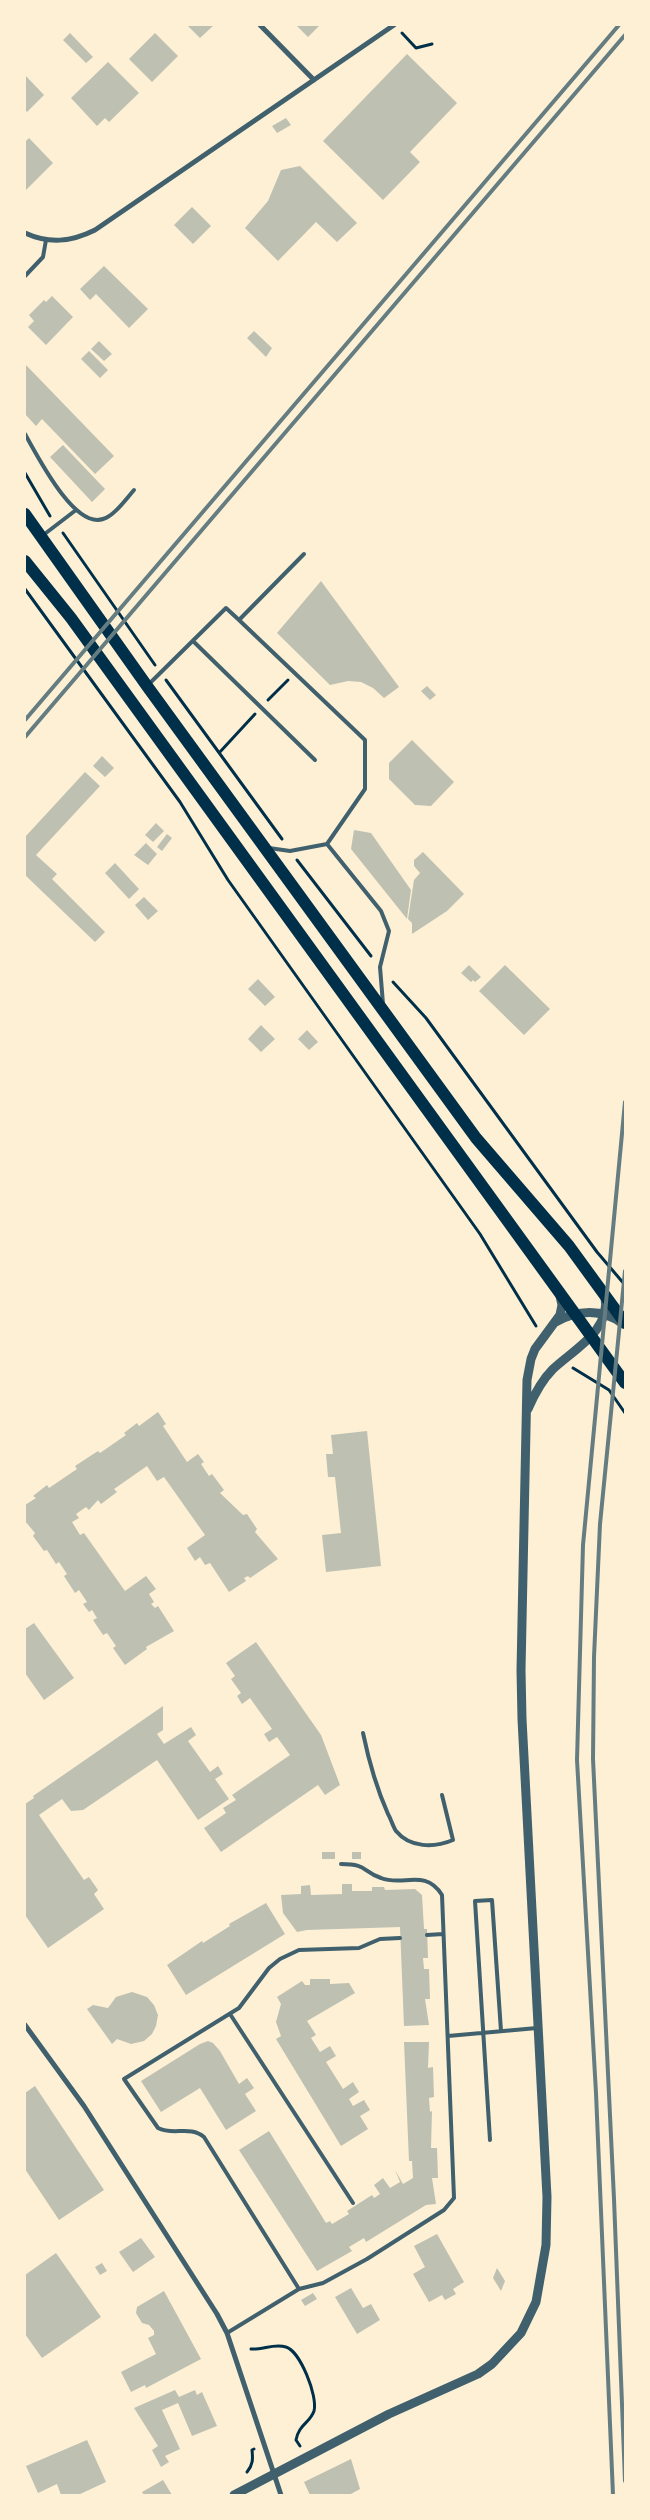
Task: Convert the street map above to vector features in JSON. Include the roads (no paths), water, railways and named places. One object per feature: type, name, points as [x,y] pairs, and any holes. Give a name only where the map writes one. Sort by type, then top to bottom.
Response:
[{"type":"main road","points":[[25,514],[264,848],[476,1138],[569,1246],[625,1324]]},
{"type":"main road","points":[[25,561],[71,618],[625,1383]]},
{"type":"street","points":[[260,25],[314,80]]},
{"type":"street","points":[[25,233],[46,240],[67,240],[95,230],[394,25]]},
{"type":"street","points":[[234,2495],[388,2414],[478,2374],[502,2354],[521,2333],[536,2302],[546,2245],[547,2197],[522,1719],[528,1370],[535,1348],[555,1322],[562,1309],[559,1293]]},
{"type":"street","points":[[527,1414],[543,1382],[599,1326],[605,1315],[604,1294]]},
{"type":"street","points":[[555,1322],[574,1314],[586,1312],[605,1315],[625,1324]]},
{"type":"street","points":[[25,2025],[80,2101],[217,2314],[227,2333],[266,2443],[281,2495]]},
{"type":"lane","points":[[25,276],[43,257],[46,240]]},
{"type":"lane","points":[[25,434],[50,478],[76,510],[92,520],[102,520],[134,490]]},
{"type":"lane","points":[[40,537],[76,510]]},
{"type":"lane","points":[[240,620],[304,554]]},
{"type":"lane","points":[[147,686],[162,674],[226,608],[365,740],[365,789],[326,844],[290,851],[264,848]]},
{"type":"lane","points":[[194,642],[315,760]]},
{"type":"lane","points":[[326,844],[381,911],[389,931],[380,967],[384,1012]]},
{"type":"lane","points":[[363,1733],[370,1769],[381,1799],[396,1831],[411,1843],[429,1846],[453,1840],[442,1795]]},
{"type":"lane","points":[[227,2333],[300,2289],[323,2283],[366,2259],[444,2210],[454,2198],[442,1895],[436,1886],[429,1881],[381,1878],[358,1864],[341,1864]]},
{"type":"lane","points":[[490,2140],[475,1901],[492,1900],[501,2031]]},
{"type":"lane","points":[[427,1935],[443,1934]]},
{"type":"lane","points":[[300,2289],[204,2137],[199,2132],[168,2131],[158,2128],[124,2079],[239,2008],[269,1968],[280,1959],[299,1950],[359,1948],[380,1939],[400,1938]]},
{"type":"lane","points":[[230,2014],[353,2203]]},
{"type":"lane","points":[[448,2036],[539,2027]]},
{"type":"railway","points":[[25,720],[619,25]]},
{"type":"railway","points":[[25,737],[625,35]]},
{"type":"railway","points":[[613,2495],[596,2093],[577,1760],[583,1545],[625,1102]]},
{"type":"railway","points":[[625,1271],[600,1524],[594,1657],[593,1759],[625,2481]]}]
